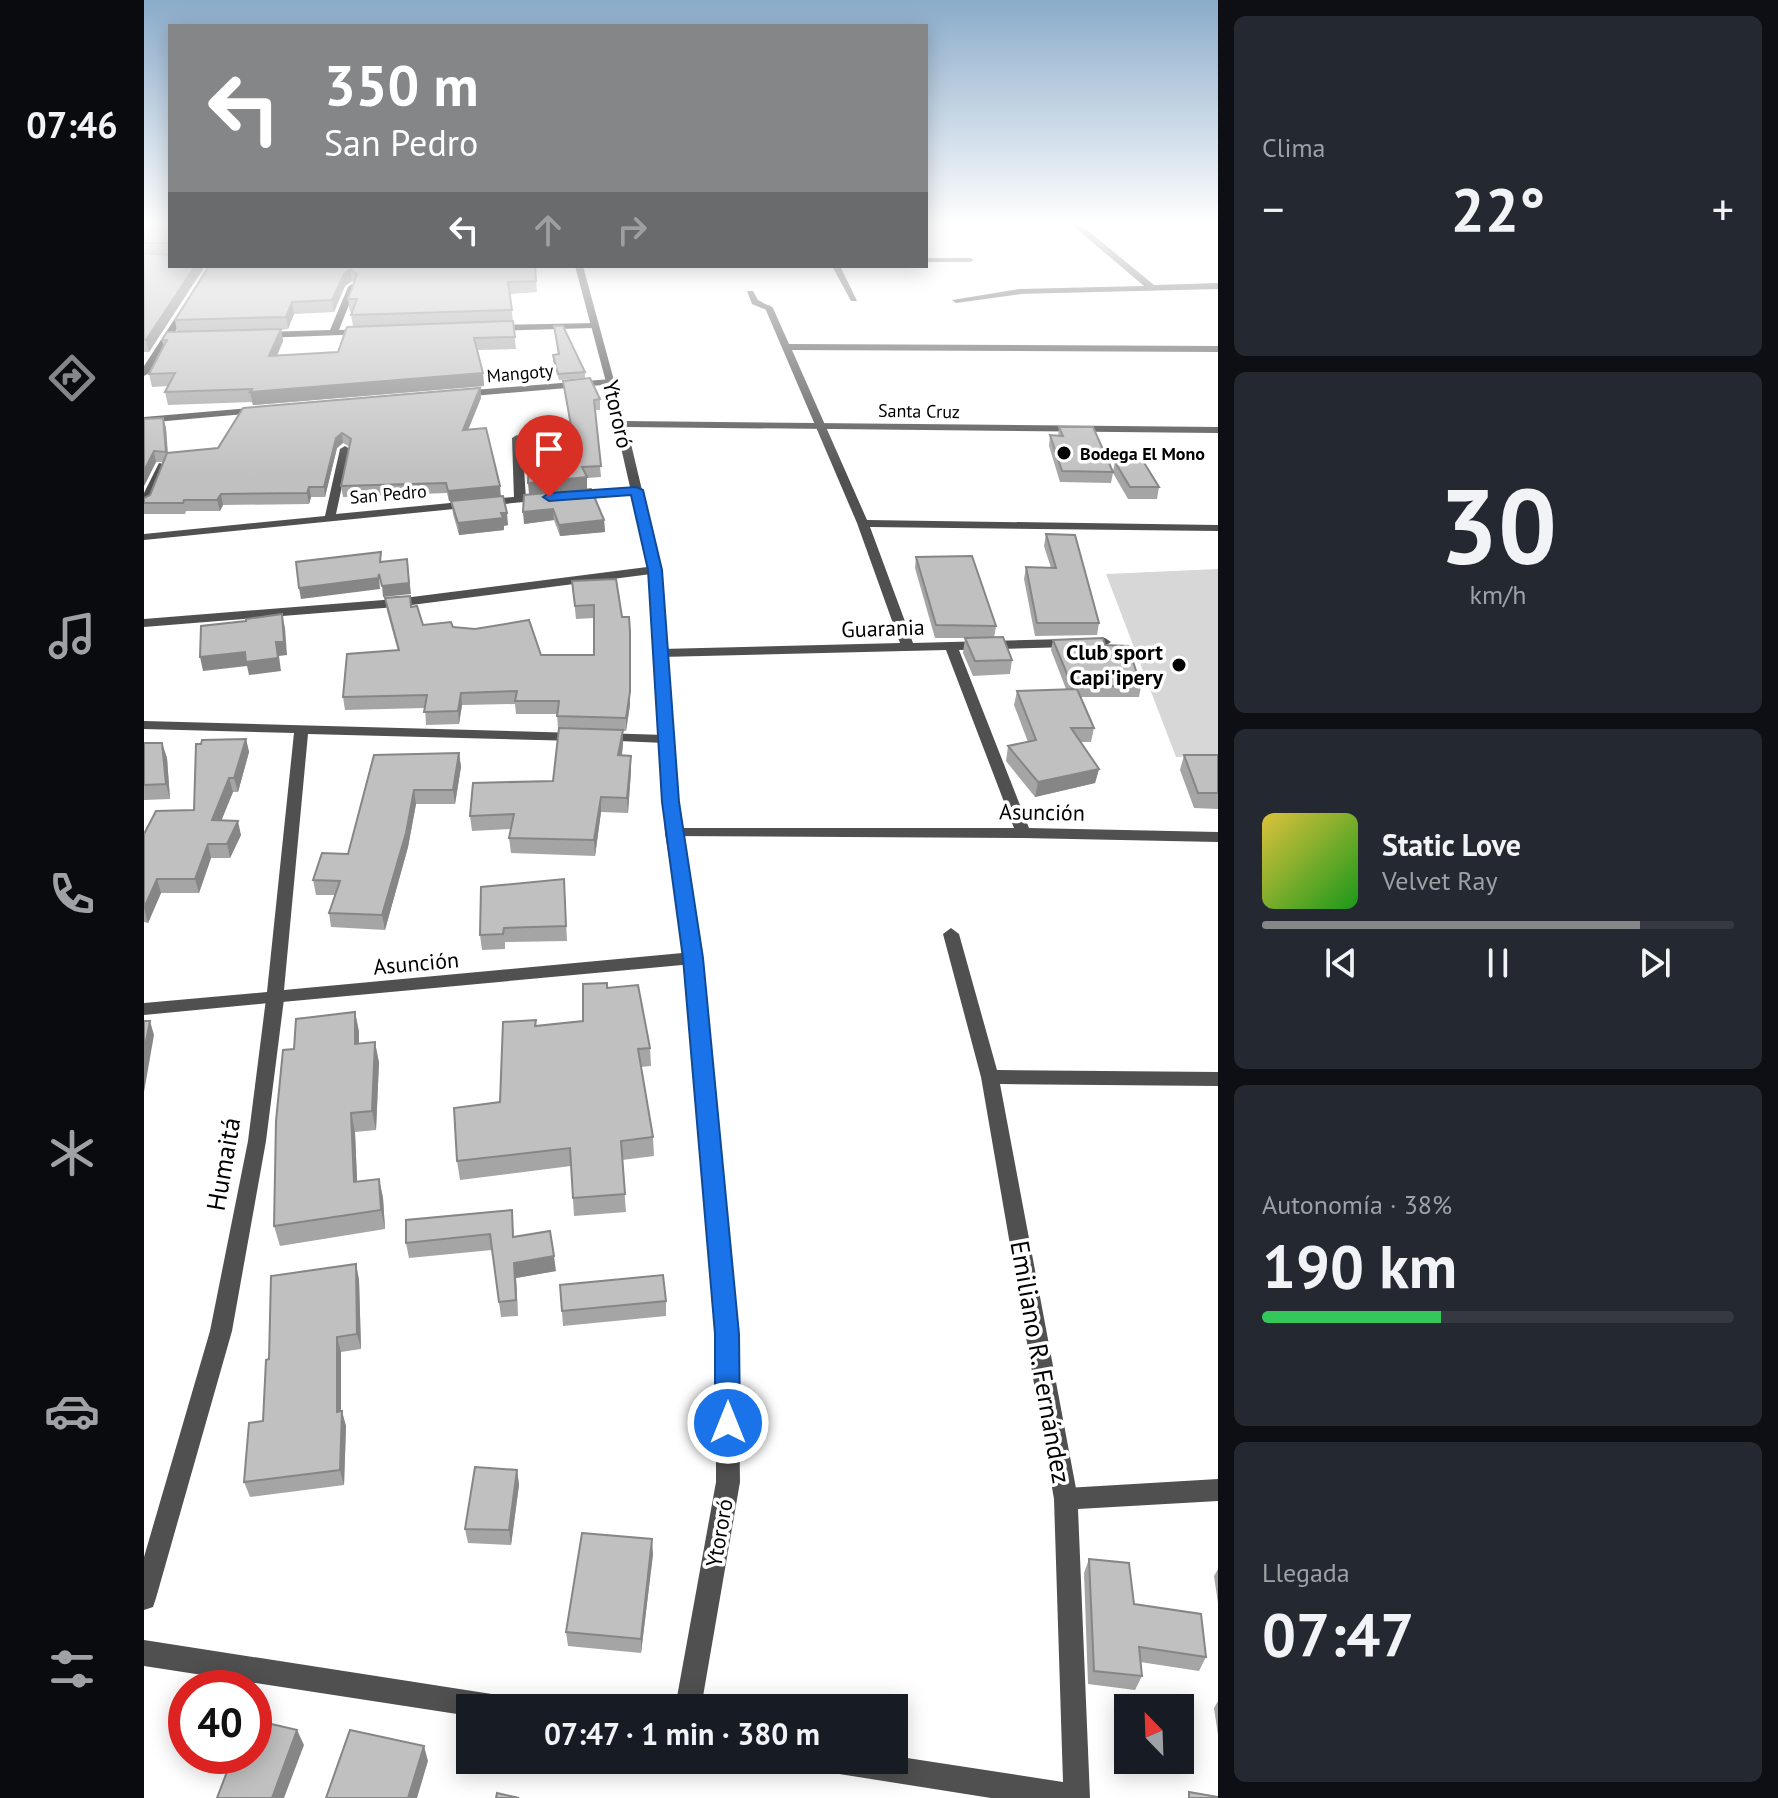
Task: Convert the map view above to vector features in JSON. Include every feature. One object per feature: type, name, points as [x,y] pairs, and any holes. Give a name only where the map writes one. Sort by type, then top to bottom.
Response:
[{"type":"street","points":[[145,368],[186,309]]},
{"type":"street","points":[[333,333],[343,309]]},
{"type":"street","name":"Ytororó","points":[[589,309],[611,382],[655,570],[673,833],[693,958],[727,1334],[728,1482],[690,1694]]},
{"type":"street","points":[[769,309],[863,523],[908,647]]},
{"type":"street","points":[[486,329],[593,325]]},
{"type":"street","points":[[257,336],[379,332]]},
{"type":"street","points":[[166,339],[181,338]]},
{"type":"street","points":[[787,347],[1218,349]]},
{"type":"street","name":"Mangoty","points":[[455,394],[611,382]]},
{"type":"street","points":[[144,420],[268,410]]},
{"type":"street","name":"Santa Cruz","points":[[620,424],[1218,430]]},
{"type":"street","points":[[517,438],[520,499]]},
{"type":"street","points":[[330,517],[345,449]]},
{"type":"street","points":[[144,504],[163,465]]},
{"type":"street","name":"San Pedro","points":[[144,537],[636,490]]},
{"type":"street","points":[[863,523],[1218,528]]},
{"type":"street","points":[[144,623],[396,603],[655,570]]},
{"type":"street","name":"Guarania","points":[[661,653],[1105,642]]},
{"type":"street","points":[[951,646],[1023,833]]},
{"type":"street","points":[[144,725],[665,739]]},
{"type":"street","name":"Humaitá","points":[[144,1598],[221,1331],[257,1141],[275,999],[302,728]]},
{"type":"street","name":"Asunción","points":[[673,833],[1023,833],[1218,837]]},
{"type":"street","name":"Emiliano R. Fernández","points":[[951,934],[990,1077],[1066,1499],[1077,1798]]},
{"type":"street","name":"Asunción","points":[[144,1009],[693,958]]},
{"type":"street","points":[[990,1077],[1218,1079]]},
{"type":"street","points":[[1066,1499],[1218,1490]]},
{"type":"street","points":[[144,1653],[456,1701]]},
{"type":"street","points":[[908,1772],[1077,1798]]},
{"type":"shaded area","name":"Club sport Capi'ipery","points":[[1218,569],[1218,755],[1176,757],[1106,574]]},
{"type":"building","points":[[144,309],[167,309],[146,340]]},
{"type":"building","points":[[182,309],[289,309],[286,317],[175,320]]},
{"type":"building","points":[[353,309],[512,310],[351,315]]},
{"type":"building","points":[[513,321],[515,337],[474,338],[483,373],[250,392],[252,389],[165,392],[175,373],[149,374],[167,340],[162,340],[167,332],[281,329],[269,356],[338,352],[347,327]]},
{"type":"building","points":[[554,326],[563,326],[585,372],[558,374],[553,355],[559,354]]},
{"type":"building","points":[[590,378],[600,399],[594,400],[601,466],[582,467],[587,477],[528,483],[530,436],[572,431],[563,381]]},
{"type":"building","points":[[480,388],[463,430],[486,428],[500,486],[448,491],[446,483],[341,486],[351,439],[342,433],[336,438],[324,487],[309,487],[307,493],[221,494],[217,500],[144,503],[167,453],[218,448],[243,408]]},
{"type":"building","points":[[163,418],[166,452],[154,451],[144,471],[144,419]]},
{"type":"building","points":[[1059,427],[1093,427],[1113,472],[1062,471],[1050,435],[1063,436]]},
{"type":"building","points":[[1143,461],[1159,487],[1130,487],[1115,462]]},
{"type":"building","points":[[591,489],[604,520],[559,525],[553,509],[523,512],[524,495]]},
{"type":"building","points":[[503,496],[507,513],[501,513],[503,518],[458,523],[451,501]]},
{"type":"building","points":[[1046,534],[1075,535],[1099,623],[1037,623],[1026,567],[1056,568]]},
{"type":"building","points":[[381,552],[380,562],[407,559],[409,583],[382,586],[379,574],[378,578],[299,588],[296,562]]},
{"type":"building","points":[[972,556],[996,626],[936,625],[916,557]]},
{"type":"building","points":[[616,579],[622,617],[629,617],[630,692],[626,718],[557,716],[559,701],[515,701],[517,691],[461,693],[458,711],[424,712],[427,695],[343,697],[347,654],[399,650],[385,598],[410,596],[411,607],[417,606],[423,625],[451,622],[453,627],[475,629],[529,620],[541,655],[594,655],[594,605],[575,606],[572,581]]},
{"type":"building","points":[[282,614],[284,642],[276,642],[278,658],[246,662],[245,652],[200,657],[201,626]]},
{"type":"building","points":[[1003,637],[1012,660],[975,661],[965,638]]},
{"type":"building","points":[[1103,638],[1105,645],[1128,646],[1141,686],[1072,686],[1053,640]]},
{"type":"building","points":[[1077,689],[1094,728],[1071,728],[1099,769],[1038,782],[1008,746],[1036,740],[1017,691]]},
{"type":"building","points":[[559,728],[623,730],[618,755],[631,756],[627,798],[601,797],[594,840],[509,838],[514,814],[470,816],[473,783],[553,781]]},
{"type":"building","points":[[246,739],[234,778],[229,778],[212,820],[238,821],[227,844],[208,844],[195,879],[157,879],[144,908],[144,834],[156,811],[194,810],[196,744],[201,744],[202,740]]},
{"type":"building","points":[[144,743],[162,743],[166,784],[144,785]]},
{"type":"building","points":[[459,753],[453,790],[414,790],[406,833],[382,915],[329,913],[340,881],[313,880],[322,853],[348,854],[374,755]]},
{"type":"building","points":[[1184,755],[1218,755],[1218,793],[1198,793]]},
{"type":"building","points":[[564,879],[566,926],[504,928],[503,934],[480,935],[481,887]]},
{"type":"building","points":[[607,983],[607,988],[638,985],[650,1048],[638,1049],[653,1137],[621,1141],[625,1194],[573,1198],[570,1148],[457,1161],[454,1108],[500,1102],[503,1022],[536,1020],[535,1026],[583,1021],[583,984]]},
{"type":"building","points":[[355,1012],[355,1044],[375,1042],[372,1111],[351,1113],[354,1182],[379,1179],[381,1210],[274,1226],[276,1121],[283,1050],[294,1049],[296,1019]]},
{"type":"building","points":[[144,1021],[150,1021],[144,1051]]},
{"type":"building","points":[[512,1210],[513,1237],[550,1231],[554,1256],[514,1263],[516,1300],[499,1302],[490,1234],[406,1243],[406,1220]]},
{"type":"building","points":[[356,1264],[357,1334],[337,1337],[337,1412],[342,1411],[340,1470],[244,1482],[249,1423],[263,1421],[266,1360],[269,1359],[271,1276]]},
{"type":"building","points":[[663,1275],[666,1301],[562,1311],[560,1285]]},
{"type":"building","points":[[475,1467],[517,1470],[509,1530],[465,1529]]},
{"type":"building","points":[[582,1533],[652,1539],[641,1639],[566,1632]]},
{"type":"building","points":[[1089,1559],[1129,1563],[1134,1604],[1201,1614],[1206,1657],[1139,1647],[1142,1676],[1094,1671]]},
{"type":"building","points":[[272,1724],[297,1730],[272,1798],[217,1798],[226,1774],[272,1774]]},
{"type":"building","points":[[350,1730],[424,1746],[408,1798],[326,1798]]},
{"type":"building","points":[[1189,1792],[1218,1797],[1218,1798],[1189,1798]]},
{"type":"building","points":[[497,1793],[519,1798],[496,1798]]},
{"type":"place","name":"Bodega El Mono","points":[[1064,453]]},
{"type":"place","name":"Club sport Capi'ipery","points":[[1179,665]]},
{"type":"route","points":[[549,497],[636,490],[655,570],[670,802],[693,958],[727,1334],[728,1423]]}]
